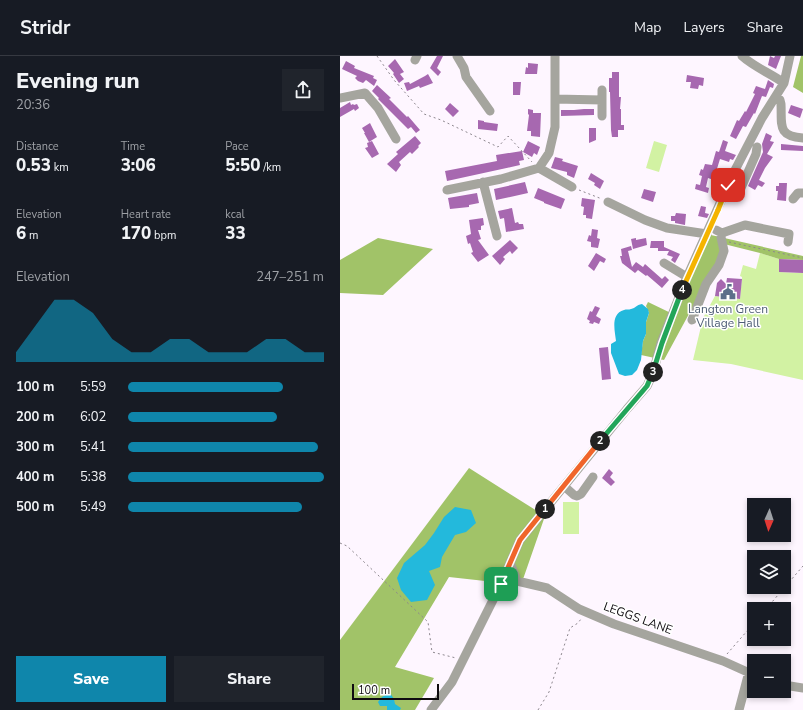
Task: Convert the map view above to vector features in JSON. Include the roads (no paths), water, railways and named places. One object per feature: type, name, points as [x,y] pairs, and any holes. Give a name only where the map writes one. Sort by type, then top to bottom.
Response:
[{"type":"street","points":[[457,56],[464,68],[466,77],[490,111]]},
{"type":"street","points":[[447,190],[539,168],[549,153],[554,127],[556,56]]},
{"type":"street","points":[[742,56],[752,64],[784,83]]},
{"type":"street","points":[[431,710],[452,682],[501,584],[520,540],[647,386],[687,277],[742,155],[784,83],[790,56]]},
{"type":"street","points":[[602,90],[602,116]]},
{"type":"street","points":[[340,98],[365,93],[378,108],[396,139]]},
{"type":"street","points":[[776,96],[780,100],[781,104],[782,130],[790,136],[803,138]]},
{"type":"street","points":[[555,99],[602,100]]},
{"type":"street","points":[[728,185],[736,189],[741,188],[756,154],[757,147]]},
{"type":"street","points":[[539,168],[572,187]]},
{"type":"street","points":[[484,182],[497,236]]},
{"type":"street","points":[[608,202],[645,220],[667,228],[708,231],[722,236],[745,225],[789,234],[788,242]]},
{"type":"street","points":[[692,320],[706,284],[719,265],[724,252],[722,236]]},
{"type":"street","points":[[664,263],[687,277]]},
{"type":"street","points":[[564,486],[577,496],[581,494],[593,477]]},
{"type":"street","points":[[510,562],[517,581]]},
{"type":"street","name":"LEGGS LANE","points":[[501,584],[517,581],[547,588],[584,611],[614,624],[723,661],[747,672]]},
{"type":"street","points":[[791,686],[803,688]]},
{"type":"street","points":[[739,710],[747,688]]},
{"type":"water","points":[[642,304],[648,309],[649,313],[646,322],[646,334],[643,341],[641,360],[637,370],[632,375],[625,376],[619,374],[611,353],[611,344],[616,341],[614,323],[620,312],[633,309]]},
{"type":"water","points":[[455,507],[471,510],[476,523],[466,532],[455,535],[442,557],[440,567],[429,571],[435,585],[427,600],[411,602],[401,590],[397,578],[404,563],[425,545],[444,517]]},
{"type":"water","points":[[390,693],[395,704],[401,708],[400,710],[387,710],[387,706],[380,706],[378,702],[382,697]]},
{"type":"place","name":"Langton Green Village Hall","points":[[728,292]]}]
